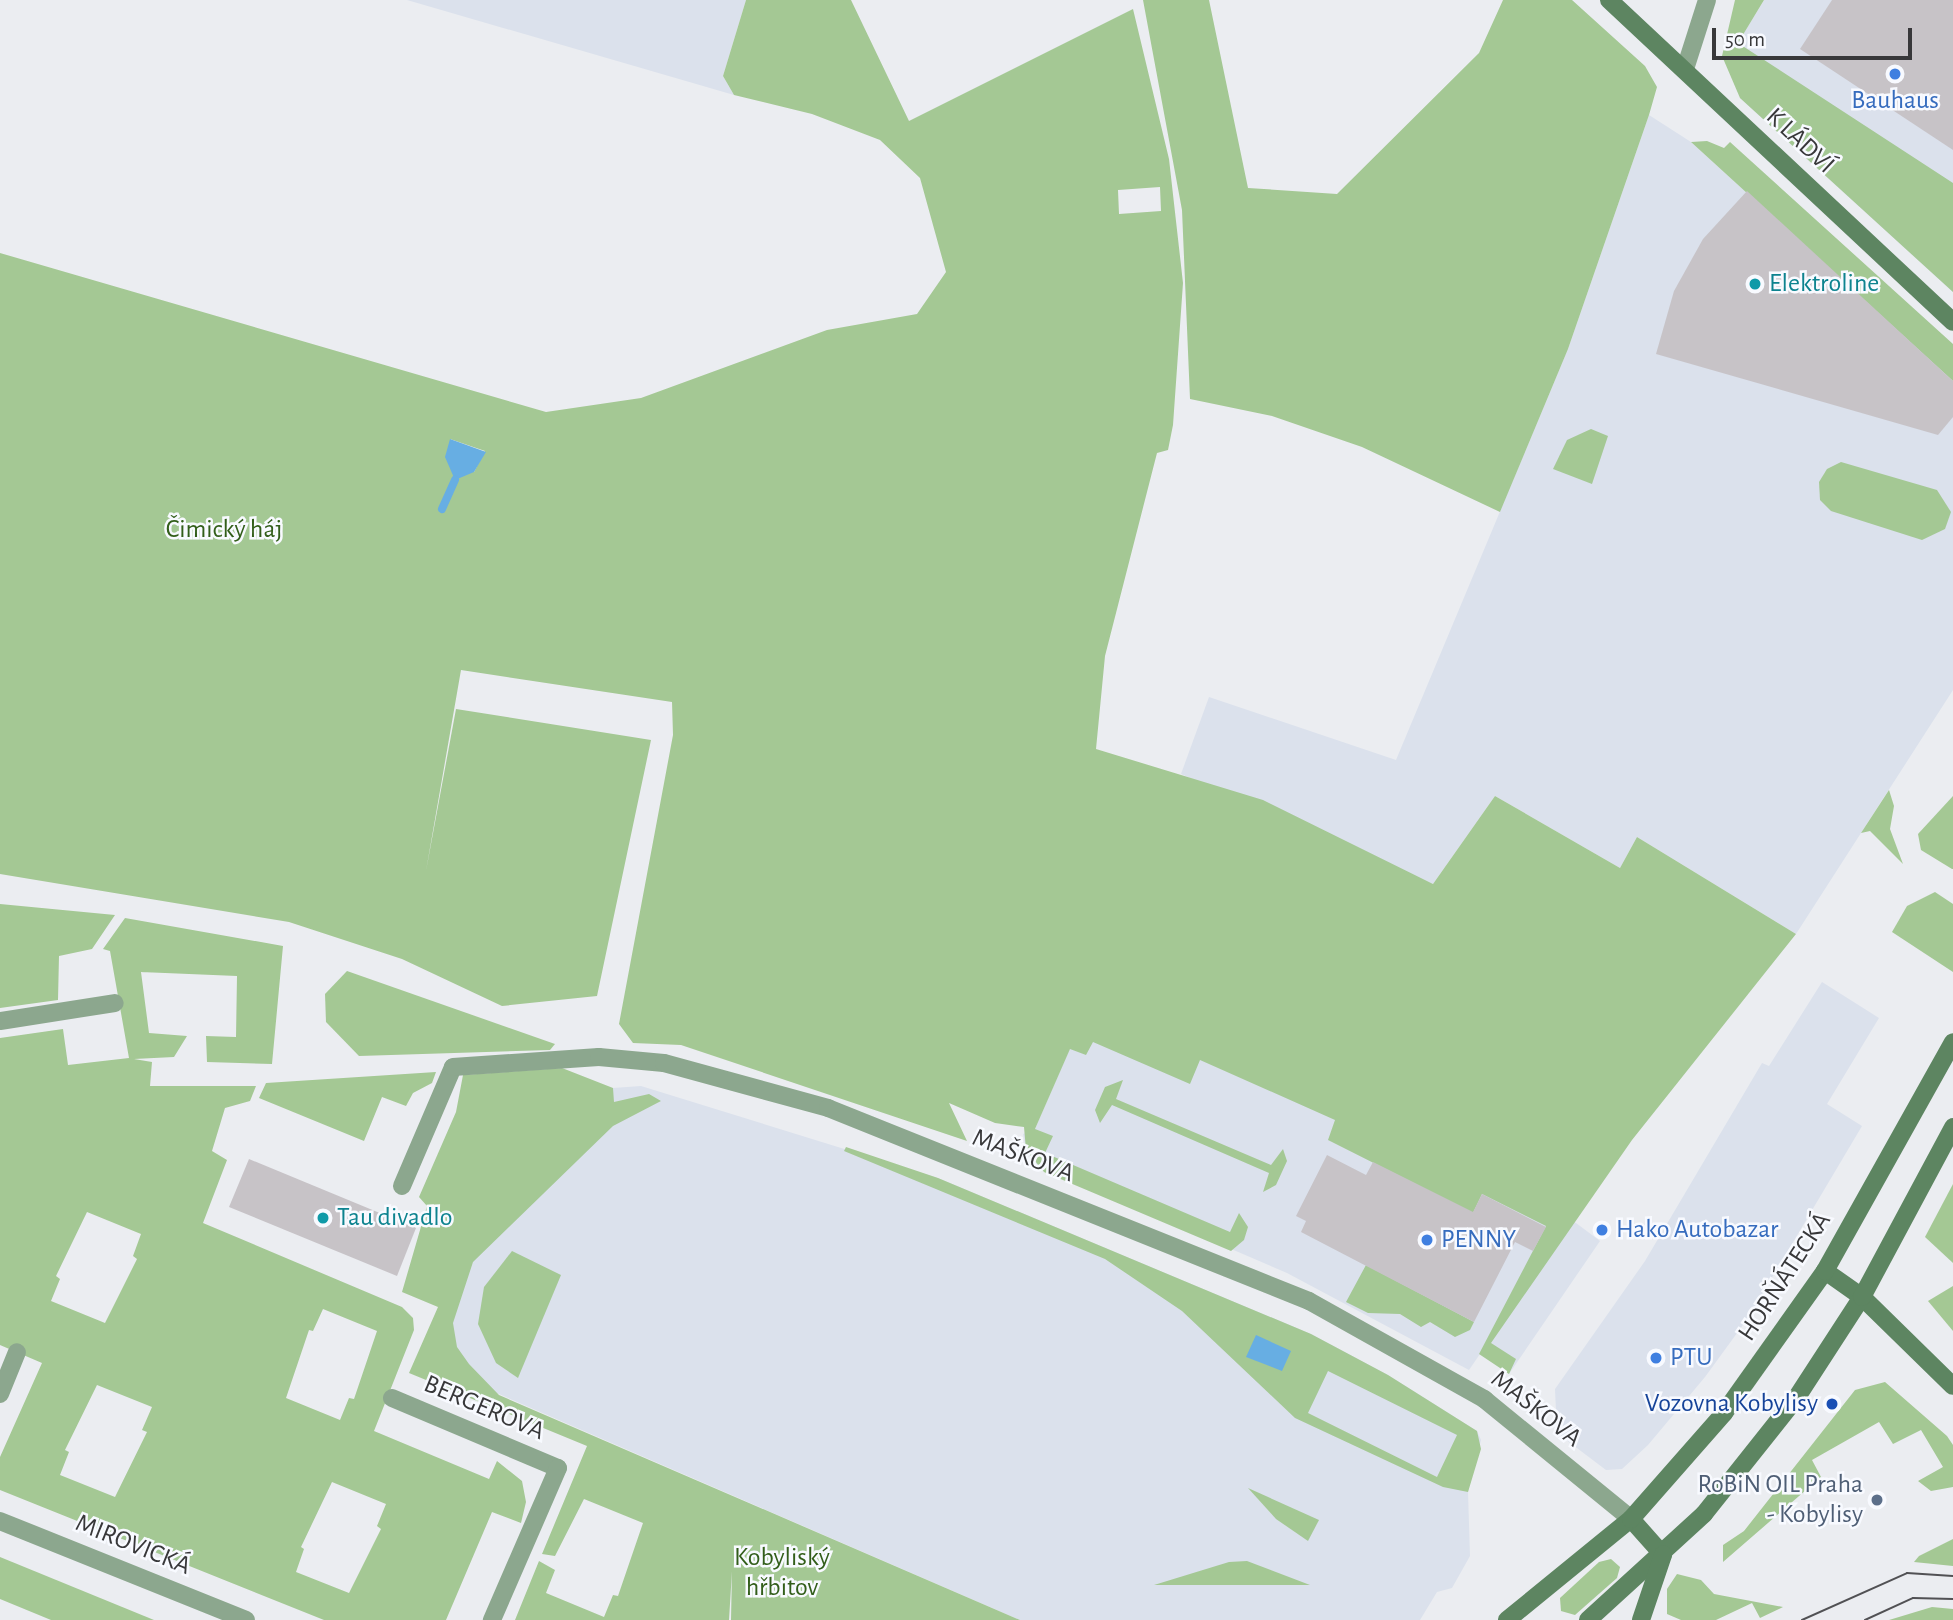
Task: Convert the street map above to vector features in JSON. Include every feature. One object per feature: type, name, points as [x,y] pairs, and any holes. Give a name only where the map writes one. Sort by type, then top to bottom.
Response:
[{"type":"main road","name":"K LÁDVÍ","points":[[1609,0],[1953,321]]},
{"type":"main road","name":"HORŇÁTECKÁ","points":[[1507,1620],[1631,1519],[1724,1413],[1825,1271],[1953,1042]]},
{"type":"main road","points":[[1588,1620],[1663,1555],[1704,1514],[1781,1418],[1862,1297],[1953,1127]]},
{"type":"main road","points":[[1825,1271],[1862,1297],[1953,1386]]},
{"type":"main road","points":[[1631,1519],[1663,1555]]},
{"type":"main road","points":[[1641,1620],[1663,1555]]},
{"type":"street","points":[[1685,69],[1707,0]]},
{"type":"street","points":[[0,1021],[115,1003]]},
{"type":"street","name":"MAŠKOVA","points":[[402,1186],[453,1067],[598,1057],[677,1067],[828,1108],[1309,1301],[1484,1399],[1631,1519]]},
{"type":"street","points":[[0,1394],[17,1352]]},
{"type":"street","name":"BERGEROVA","points":[[392,1398],[558,1468],[492,1620]]},
{"type":"street","name":"MIROVICKÁ","points":[[0,1521],[246,1620]]},
{"type":"shaded area","points":[[407,0],[746,0],[723,76],[734,95]]},
{"type":"shaded area","points":[[1764,0],[1953,0],[1953,292],[1740,98],[1738,43]]},
{"type":"shaded area","points":[[1649,115],[1691,142],[1953,381],[1953,690],[1796,934],[1637,837],[1620,868],[1495,796],[1433,884],[1181,774],[1209,697],[1396,760],[1568,349]]},
{"type":"shaded area","points":[[1822,982],[1879,1018],[1827,1104],[1862,1126],[1748,1318],[1705,1377],[1648,1445],[1622,1469],[1606,1470],[1557,1433],[1555,1389],[1645,1261],[1762,1063],[1769,1066]]},
{"type":"shaded area","points":[[1093,1041],[1195,1057],[1576,1223],[1600,1241],[1509,1374],[1480,1354],[1469,1370],[1287,1273],[1038,1166],[1026,1150],[1023,1134],[1035,1129],[1070,1048]]},
{"type":"shaded area","points":[[641,1086],[938,1178],[1311,1334],[1388,1375],[1477,1431],[1481,1440],[1468,1492],[1470,1556],[1452,1588],[1437,1592],[1420,1620],[1020,1620],[478,1385],[443,1332],[491,1218],[613,1088]]},
{"type":"green space","name":"Čimický háj","points":[[746,0],[851,0],[909,121],[1133,9],[1169,159],[1183,283],[1173,425],[1168,450],[1157,453],[1105,656],[1096,749],[1263,800],[1433,884],[1495,796],[1620,868],[1637,837],[1796,934],[1632,1140],[1491,1343],[1516,1359],[1509,1374],[1479,1354],[1546,1226],[1482,1194],[1473,1213],[1328,1140],[1335,1120],[1200,1060],[1190,1084],[1093,1042],[1086,1055],[1070,1049],[1035,1129],[1053,1136],[1045,1153],[1230,1232],[1239,1213],[1248,1227],[1244,1240],[1231,1251],[1044,1172],[1026,1150],[1024,1127],[995,1123],[949,1103],[967,1141],[681,1045],[633,1043],[619,1024],[673,735],[672,702],[461,670],[426,871],[456,709],[651,740],[597,996],[502,1006],[402,959],[289,922],[0,874],[0,253],[546,412],[641,398],[827,330],[917,314],[946,272],[920,178],[880,140],[812,114],[734,95],[723,76]],"holes":[[[1160,187],[1161,211],[1119,214],[1118,190]],[[450,439],[485,451],[474,472]]]},
{"type":"green space","points":[[1143,0],[1209,0],[1248,188],[1337,194],[1479,53],[1503,0],[1572,0],[1645,66],[1657,87],[1649,115],[1568,349],[1500,512],[1362,447],[1272,416],[1190,399],[1182,210]]},
{"type":"green space","points":[[1735,0],[1764,0],[1738,43],[1953,183],[1953,292],[1740,98],[1722,56]]},
{"type":"green space","points":[[1707,141],[1724,148],[1730,142],[1953,344],[1953,381],[1691,142]]},
{"type":"green space","points":[[1591,429],[1608,436],[1592,484],[1553,469],[1567,440]]},
{"type":"green space","points":[[1841,462],[1937,490],[1951,512],[1945,529],[1922,540],[1831,511],[1820,500],[1819,482],[1827,469]]},
{"type":"green space","points":[[1889,790],[1894,806],[1890,829],[1903,864],[1870,831],[1861,833]]},
{"type":"green space","points":[[1953,796],[1952,869],[1921,850],[1918,834]]},
{"type":"green space","points":[[1935,892],[1953,904],[1953,972],[1892,932],[1907,906]]},
{"type":"green space","points":[[0,904],[115,915],[92,949],[59,956],[58,1000],[0,1008]]},
{"type":"green space","points":[[125,918],[283,946],[272,1064],[207,1062],[206,1036],[236,1037],[237,976],[141,972],[149,1033],[187,1036],[174,1057],[134,1059],[152,1062],[150,1086],[256,1086],[250,1101],[225,1108],[212,1151],[227,1160],[203,1223],[402,1307],[413,1318],[414,1330],[374,1431],[489,1479],[497,1461],[522,1481],[526,1502],[521,1523],[492,1512],[446,1620],[324,1620],[0,1490],[0,1457],[42,1363],[0,1345],[0,1038],[63,1029],[68,1065],[129,1058],[110,951],[103,949]],"holes":[[[87,1212],[141,1234],[133,1256],[137,1259],[105,1323],[51,1301],[60,1279],[56,1276]],[[323,1309],[377,1331],[354,1399],[349,1398],[340,1420],[286,1398],[309,1330],[313,1331]],[[97,1385],[152,1407],[142,1430],[147,1432],[115,1497],[60,1475],[69,1452],[65,1450]],[[332,1482],[386,1504],[377,1526],[381,1529],[349,1593],[296,1572],[304,1549],[301,1547]]]},
{"type":"green space","points":[[347,971],[555,1044],[550,1050],[359,1056],[326,1022],[325,994]]},
{"type":"green space","name":"Kobyliský hřbitov","points":[[562,1068],[613,1088],[614,1102],[649,1094],[661,1101],[613,1126],[473,1262],[453,1323],[457,1347],[469,1364],[499,1395],[1020,1620],[731,1620],[732,1571],[729,1620],[515,1620],[539,1561],[555,1570],[546,1593],[604,1617],[613,1595],[618,1596],[643,1523],[584,1499],[555,1556],[542,1554],[587,1446],[409,1373],[438,1307],[402,1292],[427,1206],[419,1197],[456,1112],[463,1075]]},
{"type":"green space","points":[[436,1072],[432,1083],[413,1093],[406,1106],[382,1097],[364,1141],[259,1098],[266,1083]]},
{"type":"green space","points":[[1123,1080],[1116,1099],[1271,1165],[1283,1149],[1287,1161],[1276,1185],[1263,1192],[1269,1173],[1112,1105],[1100,1123],[1095,1110],[1105,1087]]},
{"type":"green space","points":[[846,1147],[938,1178],[1311,1334],[1388,1375],[1477,1431],[1481,1449],[1468,1492],[1443,1487],[1295,1418],[1182,1311],[1105,1259],[844,1151]],"holes":[[[1328,1371],[1457,1435],[1437,1477],[1308,1413]]]},
{"type":"green space","points":[[1953,1184],[1953,1263],[1925,1237]]},
{"type":"green space","points":[[512,1251],[561,1275],[518,1378],[496,1363],[478,1324],[484,1287]]},
{"type":"green space","points":[[1366,1265],[1474,1322],[1470,1330],[1455,1337],[1430,1322],[1421,1327],[1400,1314],[1368,1313],[1346,1302]]},
{"type":"green space","points":[[1953,1286],[1953,1331],[1928,1301]]},
{"type":"green space","points":[[1885,1382],[1947,1436],[1953,1445],[1953,1487],[1931,1491],[1918,1481],[1943,1467],[1921,1430],[1893,1444],[1879,1422],[1812,1460],[1821,1477],[1723,1562],[1723,1545],[1744,1531],[1855,1390]]},
{"type":"green space","points":[[1248,1488],[1319,1520],[1308,1541],[1276,1519]]},
{"type":"green space","points":[[1953,1539],[1953,1566],[1914,1562],[1919,1556]]},
{"type":"green space","points":[[0,1557],[154,1620],[51,1620],[0,1599]]},
{"type":"green space","points":[[1611,1559],[1620,1567],[1617,1578],[1575,1615],[1561,1611],[1560,1598],[1599,1562]]},
{"type":"green space","points":[[1247,1561],[1310,1585],[1154,1585],[1229,1562]]},
{"type":"green space","points":[[1677,1574],[1701,1580],[1714,1594],[1783,1607],[1760,1618],[1752,1603],[1716,1620],[1681,1620],[1667,1614],[1667,1589]]},
{"type":"green space","points":[[1932,1607],[1953,1609],[1953,1620],[1889,1620]]},
{"type":"water","points":[[450,439],[486,452],[474,472],[455,480],[445,457]]},
{"type":"water","points":[[1256,1335],[1291,1351],[1282,1371],[1246,1357]]},
{"type":"building","name":"Bauhaus","points":[[1832,0],[1953,0],[1953,150],[1800,49]]},
{"type":"building","points":[[1747,191],[1953,381],[1953,417],[1938,435],[1656,354],[1674,291],[1703,239]]},
{"type":"building","name":"PENNY","points":[[1327,1155],[1366,1175],[1373,1162],[1473,1212],[1482,1194],[1546,1227],[1533,1251],[1515,1242],[1474,1322],[1301,1232],[1306,1221],[1296,1216]]},
{"type":"building","name":"Tau divadlo","points":[[249,1159],[416,1228],[397,1276],[229,1207]]},
{"type":"waterway","points":[[442,509],[455,480]]},
{"type":"tram line","points":[[1802,1620],[1907,1573],[1953,1576]]},
{"type":"tram line","points":[[1865,1620],[1913,1598],[1953,1599]]},
{"type":"place","name":"Bauhaus","points":[[1895,74]]},
{"type":"place","name":"Elektroline","points":[[1755,284]]},
{"type":"place","name":"Tau divadlo","points":[[323,1218]]},
{"type":"place","name":"Hako Autobazar","points":[[1602,1230]]},
{"type":"place","name":"PENNY","points":[[1427,1240]]},
{"type":"place","name":"PTU","points":[[1656,1358]]},
{"type":"place","name":"Vozovna Kobylisy","points":[[1832,1404]]},
{"type":"place","name":"RoBiN OIL Praha - Kobylisy","points":[[1877,1500]]}]
